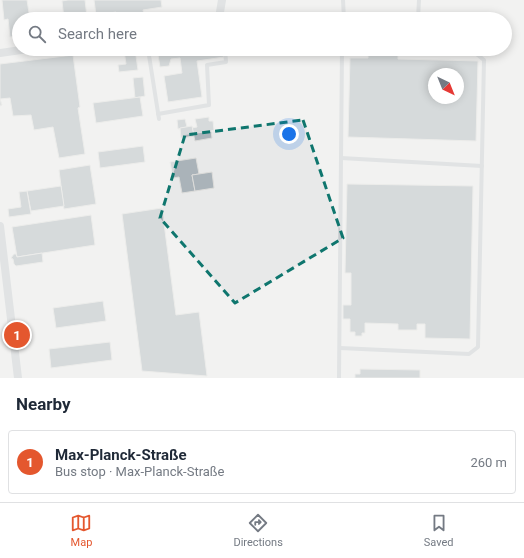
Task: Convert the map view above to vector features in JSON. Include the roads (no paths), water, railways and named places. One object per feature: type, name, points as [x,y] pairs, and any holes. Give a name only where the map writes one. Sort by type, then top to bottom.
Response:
[{"type":"street","points":[[219,12],[222,0]]},
{"type":"street","points":[[0,53],[12,51]]},
{"type":"street","points":[[0,226],[18,378]]},
{"type":"lane","points":[[343,0],[344,12]]},
{"type":"lane","points":[[418,12],[419,0]]},
{"type":"lane","points":[[149,56],[159,119]]},
{"type":"lane","points":[[158,114],[209,105],[207,65],[226,62],[226,56]]},
{"type":"lane","points":[[339,378],[342,56]]},
{"type":"lane","points":[[340,348],[469,354],[478,347],[484,60],[479,56]]},
{"type":"lane","points":[[341,158],[482,166]]},
{"type":"place","name":"Max-Planck-Straße","points":[[17,335]]}]
